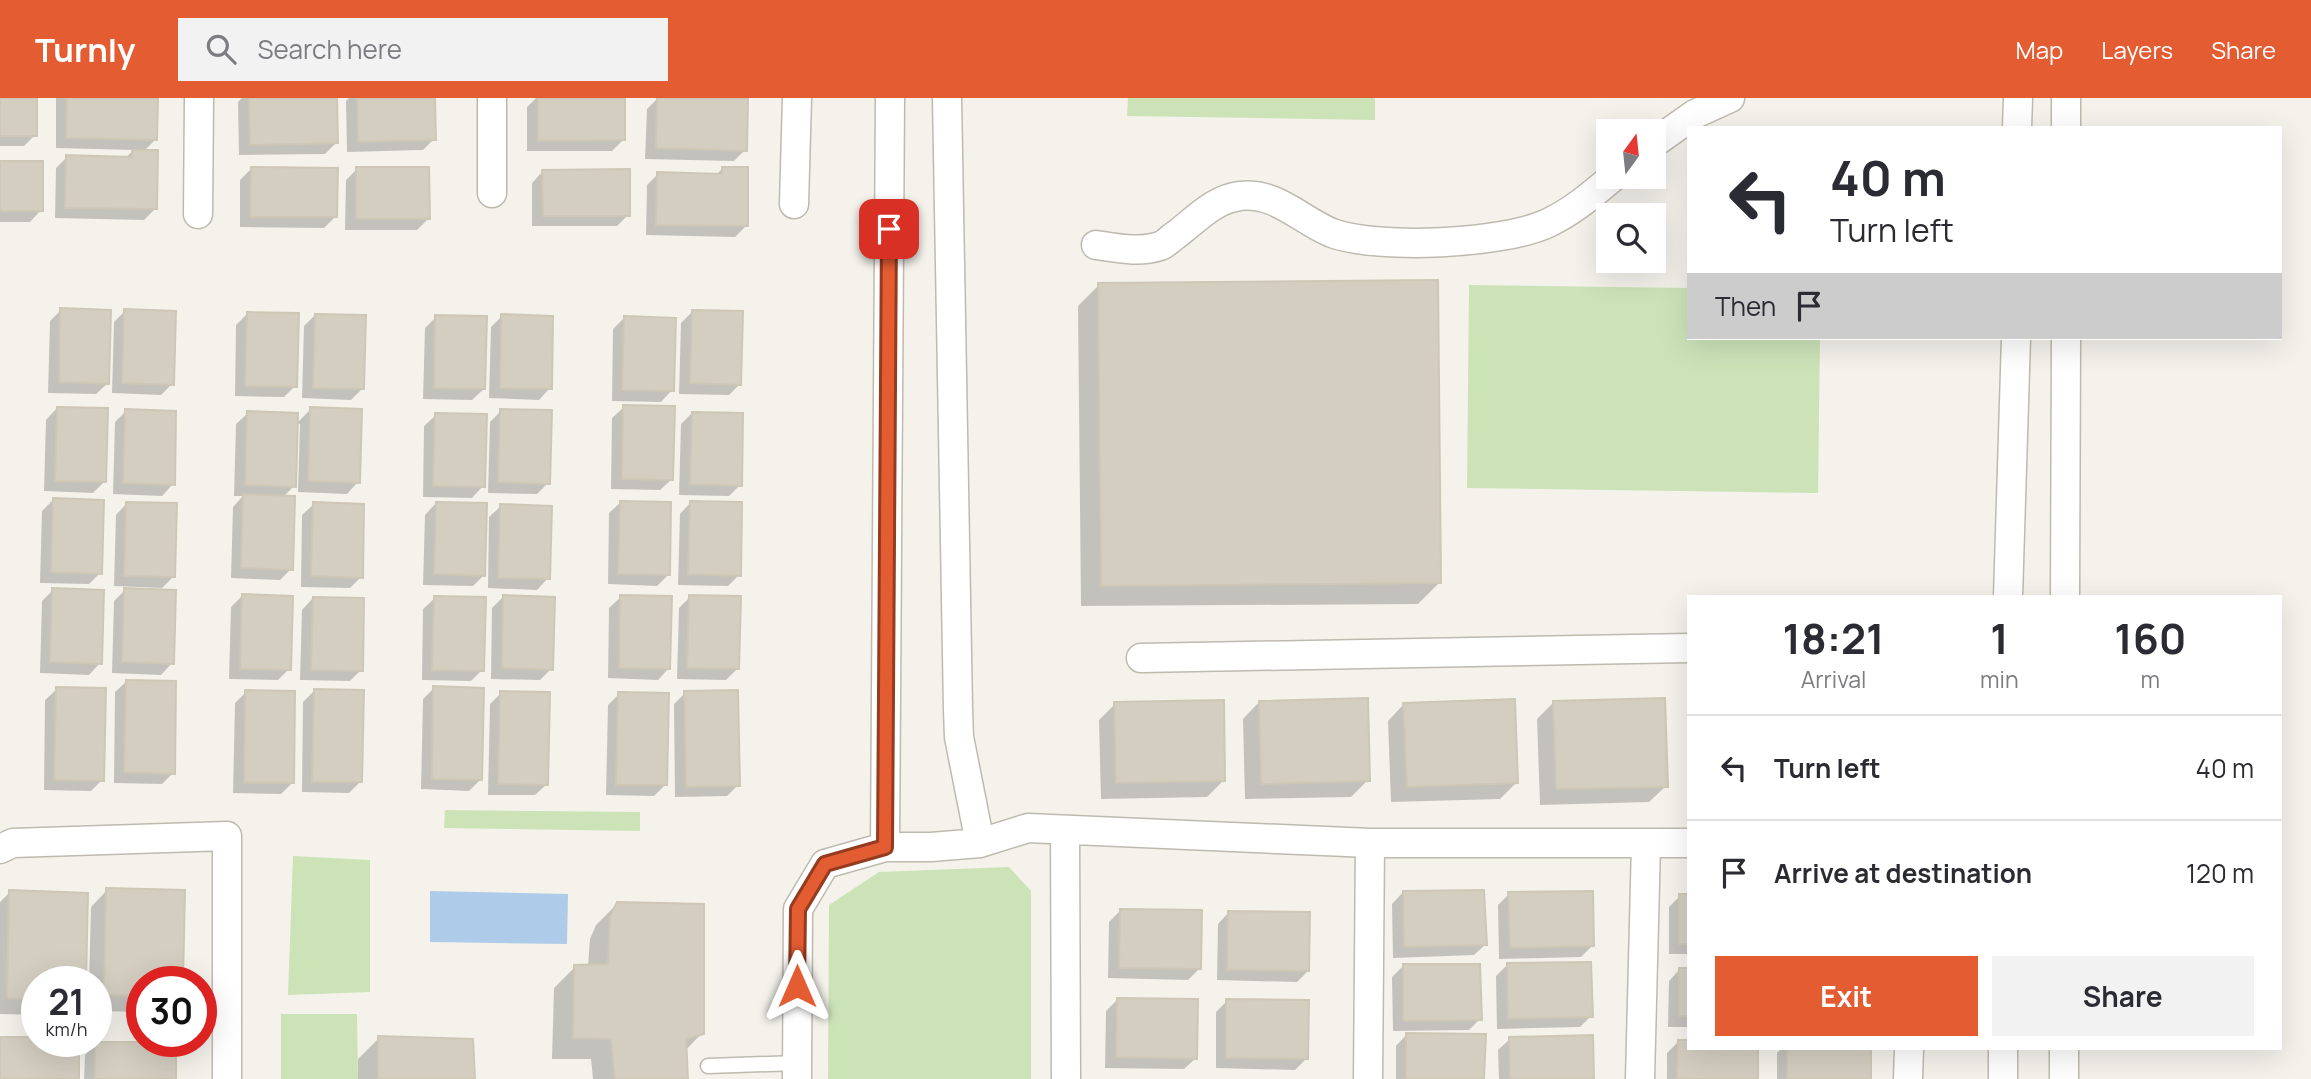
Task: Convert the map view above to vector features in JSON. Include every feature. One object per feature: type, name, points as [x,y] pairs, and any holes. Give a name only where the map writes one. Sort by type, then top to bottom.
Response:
[{"type":"street","points":[[198,214],[199,98]]},
{"type":"street","points":[[492,98],[492,193]]},
{"type":"street","points":[[794,204],[797,98]]},
{"type":"street","points":[[885,847],[890,98]]},
{"type":"street","points":[[947,98],[959,737],[980,843]]},
{"type":"street","points":[[1666,135],[1696,114],[1730,98]]},
{"type":"street","points":[[2017,126],[2018,98]]},
{"type":"street","points":[[2066,98],[2066,126]]},
{"type":"street","points":[[1096,245],[1136,250],[1161,246],[1219,201],[1241,196],[1260,197],[1281,205],[1316,227],[1347,238],[1383,243],[1498,237],[1547,224],[1582,203],[1599,189]]},
{"type":"street","points":[[2008,595],[2016,340]]},
{"type":"street","points":[[2065,595],[2066,340]]},
{"type":"street","points":[[1141,658],[1687,648]]},
{"type":"street","points":[[797,1071],[798,909],[825,864],[885,847],[980,843],[1028,828],[1370,843],[1687,843]]},
{"type":"street","points":[[1065,830],[1066,1079]]},
{"type":"street","points":[[0,849],[13,843],[227,836],[227,1079]]},
{"type":"street","points":[[1368,1079],[1370,843]]},
{"type":"street","points":[[1640,1079],[1646,844]]},
{"type":"street","points":[[1908,1079],[1909,1050]]},
{"type":"street","points":[[2003,1050],[2003,1079]]},
{"type":"street","points":[[2064,1050],[2064,1079]]},
{"type":"lane","points":[[708,1066],[724,1072],[797,1071]]},
{"type":"green space","points":[[1128,98],[1375,98],[1375,120],[1127,116]]},
{"type":"green space","points":[[1469,285],[1687,288],[1687,340],[1820,340],[1818,493],[1467,488]]},
{"type":"green space","points":[[445,810],[640,812],[640,831],[444,828]]},
{"type":"green space","points":[[293,856],[370,860],[370,992],[288,995]]},
{"type":"green space","points":[[1009,867],[1031,891],[1031,1079],[828,1079],[829,905],[879,872]]},
{"type":"green space","points":[[281,1014],[357,1014],[358,1079],[281,1079]]},
{"type":"water","points":[[430,891],[568,894],[567,944],[430,942]]},
{"type":"building","points":[[0,98],[37,98],[37,136],[0,136]]},
{"type":"building","points":[[67,98],[158,98],[157,140],[66,138]]},
{"type":"building","points":[[249,98],[337,98],[338,143],[250,145]]},
{"type":"building","points":[[357,98],[435,98],[436,140],[358,142]]},
{"type":"building","points":[[538,98],[625,98],[625,140],[538,141]]},
{"type":"building","points":[[657,98],[748,98],[747,151],[656,148]]},
{"type":"building","points":[[132,150],[158,150],[157,209],[65,208],[66,155],[132,157]]},
{"type":"building","points":[[0,161],[43,161],[43,211],[0,211]]},
{"type":"building","points":[[251,167],[338,168],[337,217],[250,217]]},
{"type":"building","points":[[356,167],[429,167],[430,219],[356,219]]},
{"type":"building","points":[[722,167],[748,167],[748,226],[656,225],[657,172],[722,174]]},
{"type":"building","points":[[630,169],[630,216],[543,216],[542,170]]},
{"type":"building","points":[[1438,280],[1441,583],[1101,586],[1098,283]]},
{"type":"building","points":[[60,308],[111,310],[109,384],[59,382]]},
{"type":"building","points":[[124,309],[176,311],[174,385],[122,383]]},
{"type":"building","points":[[692,310],[743,311],[741,385],[690,383]]},
{"type":"building","points":[[247,312],[299,313],[297,387],[245,386]]},
{"type":"building","points":[[315,314],[366,315],[364,389],[313,388]]},
{"type":"building","points":[[501,314],[553,316],[552,389],[500,388]]},
{"type":"building","points":[[435,315],[487,316],[485,389],[434,388]]},
{"type":"building","points":[[624,316],[676,318],[674,391],[622,390]]},
{"type":"building","points":[[623,405],[675,406],[673,480],[622,479]]},
{"type":"building","points":[[57,407],[108,408],[106,482],[55,481]]},
{"type":"building","points":[[310,407],[362,409],[360,483],[308,481]]},
{"type":"building","points":[[125,409],[176,411],[175,485],[123,483]]},
{"type":"building","points":[[500,409],[552,410],[550,484],[498,482]]},
{"type":"building","points":[[247,411],[298,413],[296,487],[245,485]]},
{"type":"building","points":[[692,412],[743,413],[742,486],[690,484]]},
{"type":"building","points":[[435,413],[487,414],[485,487],[433,486]]},
{"type":"building","points":[[243,494],[295,496],[293,570],[241,568]]},
{"type":"building","points":[[53,498],[104,500],[102,574],[51,572]]},
{"type":"building","points":[[620,501],[671,502],[670,575],[618,574]]},
{"type":"building","points":[[690,501],[742,502],[741,576],[688,574]]},
{"type":"building","points":[[126,502],[177,503],[175,577],[124,576]]},
{"type":"building","points":[[313,502],[364,504],[363,578],[311,576]]},
{"type":"building","points":[[436,502],[487,503],[485,576],[434,574]]},
{"type":"building","points":[[500,504],[552,506],[550,579],[498,578]]},
{"type":"building","points":[[52,588],[104,590],[102,664],[50,662]]},
{"type":"building","points":[[124,588],[176,590],[174,664],[122,662]]},
{"type":"building","points":[[242,594],[293,596],[291,670],[240,669]]},
{"type":"building","points":[[503,595],[555,597],[553,670],[502,668]]},
{"type":"building","points":[[620,595],[672,596],[670,669],[619,668]]},
{"type":"building","points":[[689,595],[741,596],[739,669],[687,668]]},
{"type":"building","points":[[434,596],[486,597],[484,671],[432,670]]},
{"type":"building","points":[[313,597],[364,598],[363,671],[311,670]]},
{"type":"building","points":[[126,680],[176,681],[175,774],[124,772]]},
{"type":"building","points":[[433,686],[484,688],[482,780],[432,779]]},
{"type":"building","points":[[56,687],[106,688],[104,781],[54,780]]},
{"type":"building","points":[[314,689],[364,690],[362,782],[312,782]]},
{"type":"building","points":[[245,690],[295,691],[294,783],[244,783]]},
{"type":"building","points":[[738,690],[740,786],[686,787],[684,691]]},
{"type":"building","points":[[500,691],[550,692],[548,785],[498,784]]},
{"type":"building","points":[[618,692],[669,693],[667,785],[616,785]]},
{"type":"building","points":[[1368,698],[1370,781],[1261,784],[1259,701]]},
{"type":"building","points":[[1665,698],[1668,787],[1556,789],[1553,701]]},
{"type":"building","points":[[1515,699],[1518,783],[1407,787],[1403,703]]},
{"type":"building","points":[[1224,700],[1225,781],[1116,783],[1114,702]]},
{"type":"building","points":[[106,888],[185,890],[183,966],[126,966],[126,996],[112,995],[112,966],[105,966]]},
{"type":"building","points":[[9,890],[88,893],[86,966],[21,966],[21,998],[7,998]]},
{"type":"building","points":[[1484,890],[1487,945],[1404,947],[1403,891]]},
{"type":"building","points":[[1593,891],[1594,946],[1510,948],[1508,892]]},
{"type":"building","points":[[1679,894],[1687,894],[1687,944],[1679,944]]},
{"type":"building","points":[[617,902],[704,904],[704,1034],[686,1039],[688,1079],[615,1079],[611,1039],[573,1038],[574,965],[608,964],[610,917]]},
{"type":"building","points":[[1120,909],[1202,910],[1201,969],[1119,968]]},
{"type":"building","points":[[1228,911],[1310,912],[1309,971],[1227,970]]},
{"type":"building","points":[[1591,962],[1593,1017],[1508,1019],[1507,963]]},
{"type":"building","points":[[1403,964],[1480,964],[1482,1020],[1403,1021]]},
{"type":"building","points":[[1679,968],[1687,968],[1687,1016],[1679,1016]]},
{"type":"building","points":[[1117,998],[1198,999],[1197,1059],[1116,1057]]},
{"type":"building","points":[[1226,999],[1309,1000],[1308,1059],[1226,1058]]},
{"type":"building","points":[[1406,1033],[1486,1034],[1484,1079],[1406,1079]]},
{"type":"building","points":[[1593,1035],[1594,1079],[1510,1079],[1509,1037]]},
{"type":"building","points":[[378,1036],[473,1039],[475,1079],[378,1079]]},
{"type":"building","points":[[0,1037],[21,1037],[21,1057],[79,1057],[79,1079],[0,1079]]},
{"type":"building","points":[[1678,1040],[1687,1040],[1687,1050],[1758,1050],[1758,1079],[1677,1079]]},
{"type":"building","points":[[112,1042],[126,1042],[126,1057],[176,1057],[176,1079],[95,1079],[95,1057],[112,1057]]},
{"type":"building","points":[[1787,1050],[1871,1050],[1871,1079],[1787,1079]]},
{"type":"route","points":[[797,986],[798,909],[825,864],[885,847],[889,229]]}]
